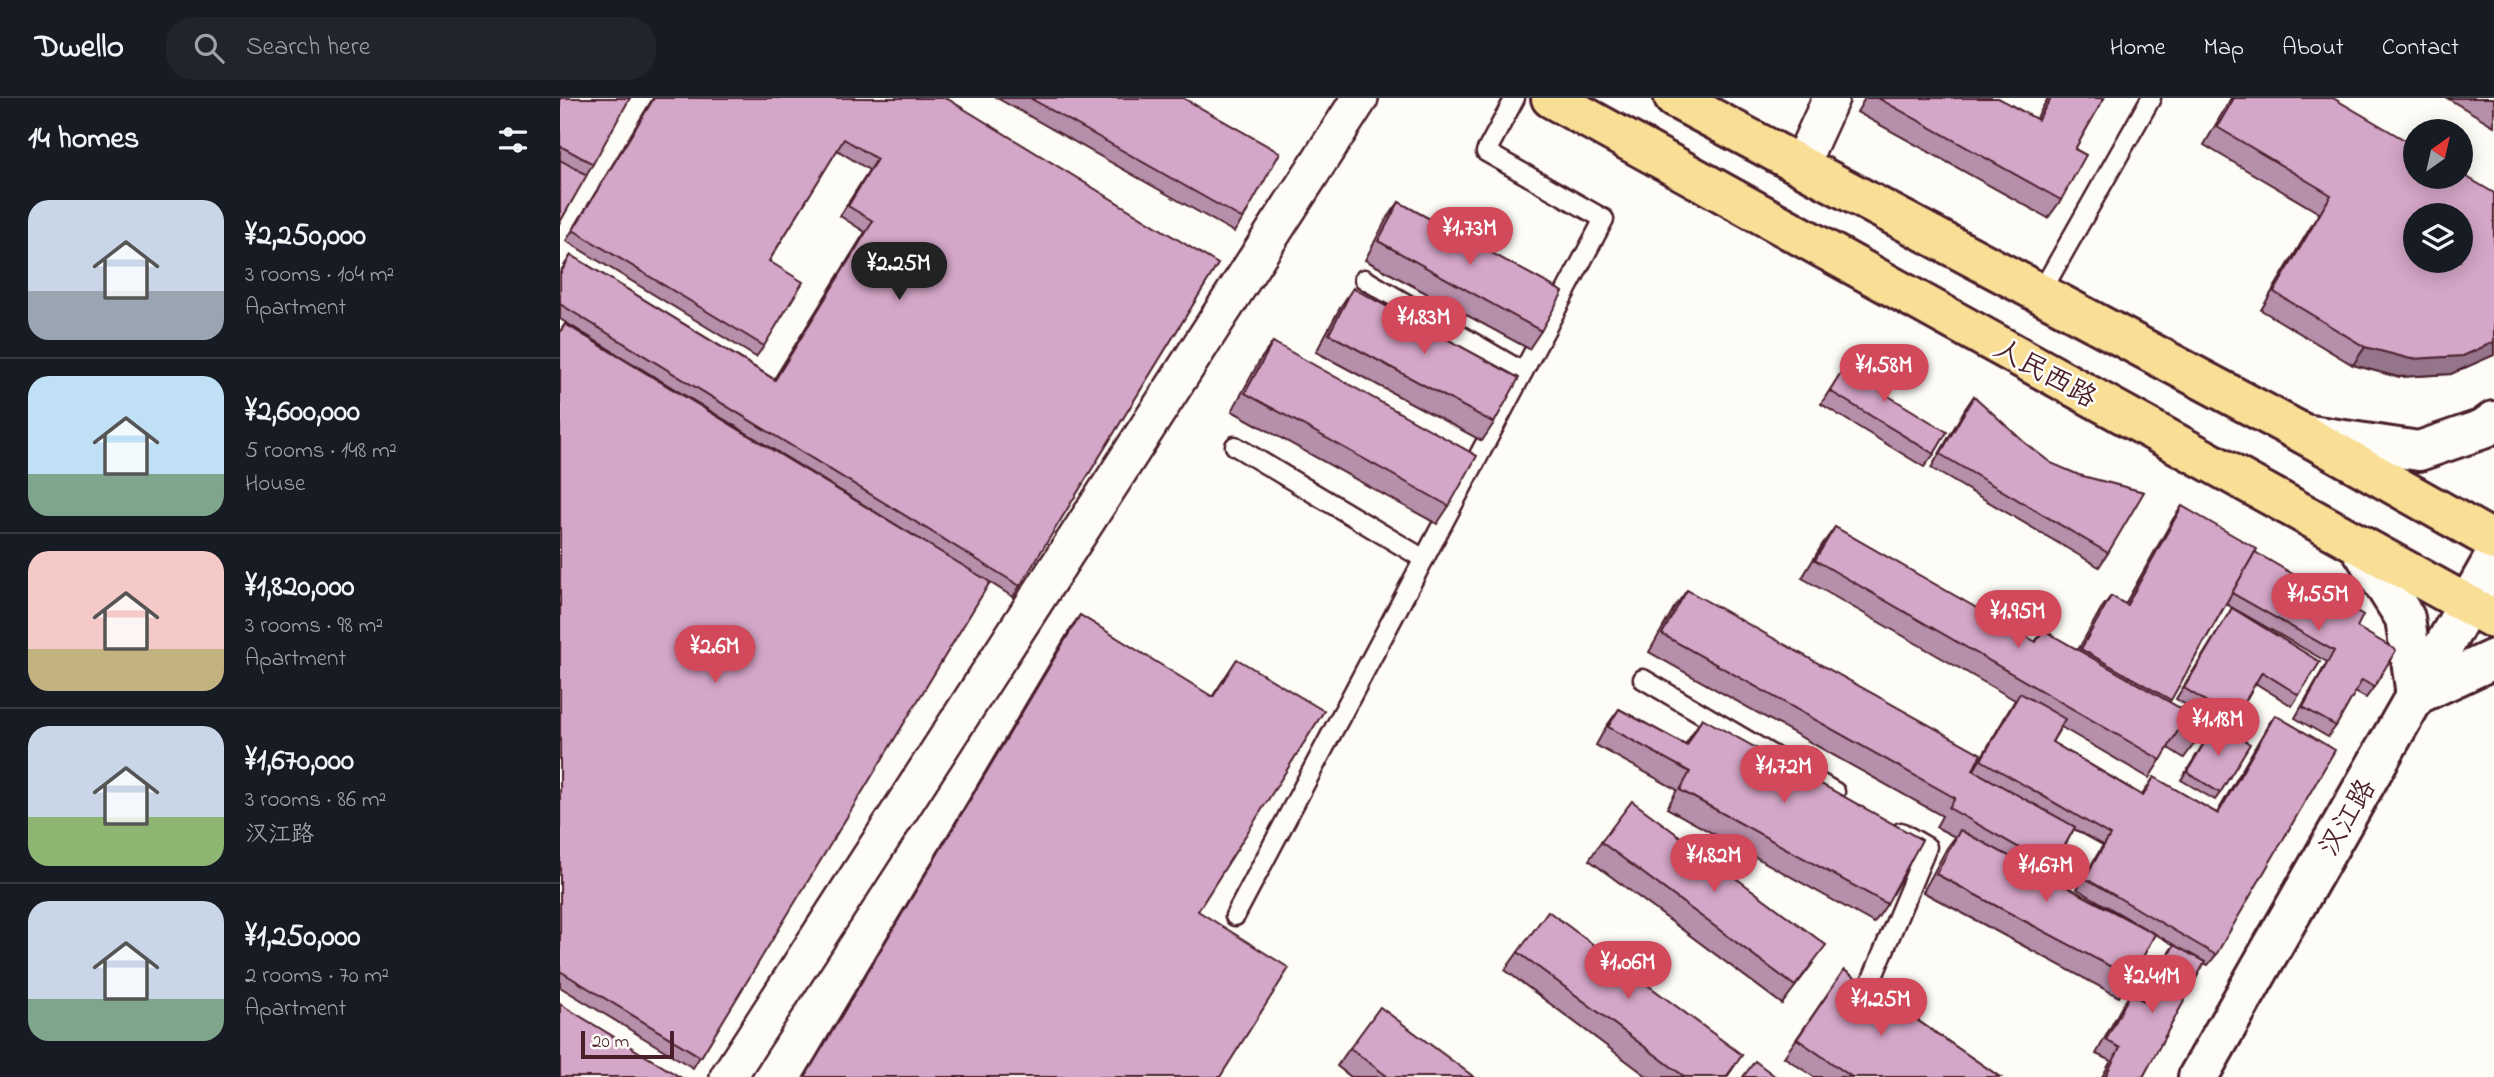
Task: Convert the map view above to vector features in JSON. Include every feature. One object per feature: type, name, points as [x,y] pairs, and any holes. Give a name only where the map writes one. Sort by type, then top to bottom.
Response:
[{"type":"main road","name":"人民西路","points":[[1551,98],[2480,612]]},
{"type":"main road","points":[[1674,98],[2302,433],[2494,541]]},
{"type":"main road","points":[[2302,433],[2419,451],[2483,429],[2494,421]]},
{"type":"main road","points":[[2359,545],[2405,618],[2416,695],[2494,659]]},
{"type":"main road","name":"汉江路","points":[[2198,1077],[2416,695],[2480,612],[2494,558]]},
{"type":"street","points":[[728,1077],[1360,98]]},
{"type":"street","points":[[1800,166],[1831,98]]},
{"type":"lane","points":[[1235,916],[1424,559],[1469,460],[1523,372],[1604,219],[1486,152],[1515,98]]},
{"type":"lane","points":[[2040,293],[2151,98]]},
{"type":"lane","points":[[1364,278],[1523,372]]},
{"type":"lane","points":[[1235,446],[1424,559]]},
{"type":"lane","points":[[1643,679],[1844,798]]},
{"type":"lane","points":[[1891,826],[1927,847],[1867,991],[1900,1014]]},
{"type":"building","points":[[560,98],[630,98],[593,164],[560,146]]},
{"type":"building","points":[[654,98],[946,98],[1218,264],[1020,586],[560,304],[560,274],[571,255],[775,380],[873,221],[848,206],[877,159],[844,139],[769,261],[803,282],[764,346],[573,230]]},
{"type":"building","points":[[1030,98],[1183,98],[1280,153],[1243,219]]},
{"type":"building","points":[[1878,98],[1998,98],[2038,120],[2051,98],[2104,98],[2075,149],[2086,155],[2061,200]]},
{"type":"building","points":[[2234,98],[2333,98],[2403,139],[2403,189],[2473,189],[2473,181],[2494,193],[2494,342],[2463,356],[2411,359],[2365,347],[2274,292],[2331,195],[2217,127]]},
{"type":"building","points":[[560,160],[587,175],[560,222]]},
{"type":"building","points":[[1399,202],[1563,292],[1541,331],[1378,241]]},
{"type":"building","points":[[1353,288],[1519,378],[1494,423],[1329,334]]},
{"type":"building","points":[[565,324],[990,582],[701,1057],[560,971],[560,333]]},
{"type":"building","points":[[1273,342],[1477,456],[1449,506],[1245,393]]},
{"type":"building","points":[[1855,350],[1880,365],[1869,384],[1947,432],[1934,454],[1830,391]]},
{"type":"building","points":[[1974,396],[2051,463],[2079,475],[2144,492],[2108,553],[1940,454]]},
{"type":"building","points":[[2182,506],[2257,549],[2171,700],[2081,649],[2111,596],[2127,605]]},
{"type":"building","points":[[1835,527],[2036,642],[2043,630],[2206,723],[2197,740],[2179,729],[2161,760],[1815,560]]},
{"type":"building","points":[[2255,552],[2363,615],[2357,627],[2396,650],[2374,687],[2362,680],[2336,726],[2303,707],[2334,651],[2232,593]]},
{"type":"building","points":[[1687,590],[1981,754],[1973,770],[2075,827],[2053,867],[1949,808],[1955,798],[1662,634]]},
{"type":"building","points":[[2232,608],[2320,662],[2299,695],[2262,672],[2235,719],[2184,688]]},
{"type":"building","points":[[1080,615],[1213,697],[1237,659],[1324,711],[1198,911],[1289,968],[1220,1077],[805,1077]]},
{"type":"building","points":[[2020,693],[2065,719],[2052,742],[2143,796],[2154,777],[2218,814],[2275,715],[2335,750],[2216,955],[2085,878],[2110,835],[1981,760]]},
{"type":"building","points":[[1619,709],[1687,746],[1702,718],[1922,840],[1887,904],[1680,790],[1690,772],[1608,727]]},
{"type":"building","points":[[2216,723],[2250,744],[2220,793],[2187,772]]},
{"type":"building","points":[[1632,801],[1826,945],[1795,986],[1601,842]]},
{"type":"building","points":[[1960,830],[2155,934],[2132,978],[1936,874]]},
{"type":"building","points":[[1548,911],[1742,1055],[1726,1077],[1685,1077],[1518,952]]},
{"type":"building","points":[[2174,945],[2205,962],[2143,1077],[2105,1077],[2120,1048],[2106,1040],[2130,994],[2144,1001]]},
{"type":"building","points":[[1844,970],[2000,1077],[1852,1077],[1797,1039]]},
{"type":"building","points":[[560,1004],[680,1077],[560,1077]]},
{"type":"building","points":[[1380,1007],[1474,1077],[1388,1077],[1350,1048]]},
{"type":"building","points":[[1755,1061],[1776,1077],[1743,1077]]}]
